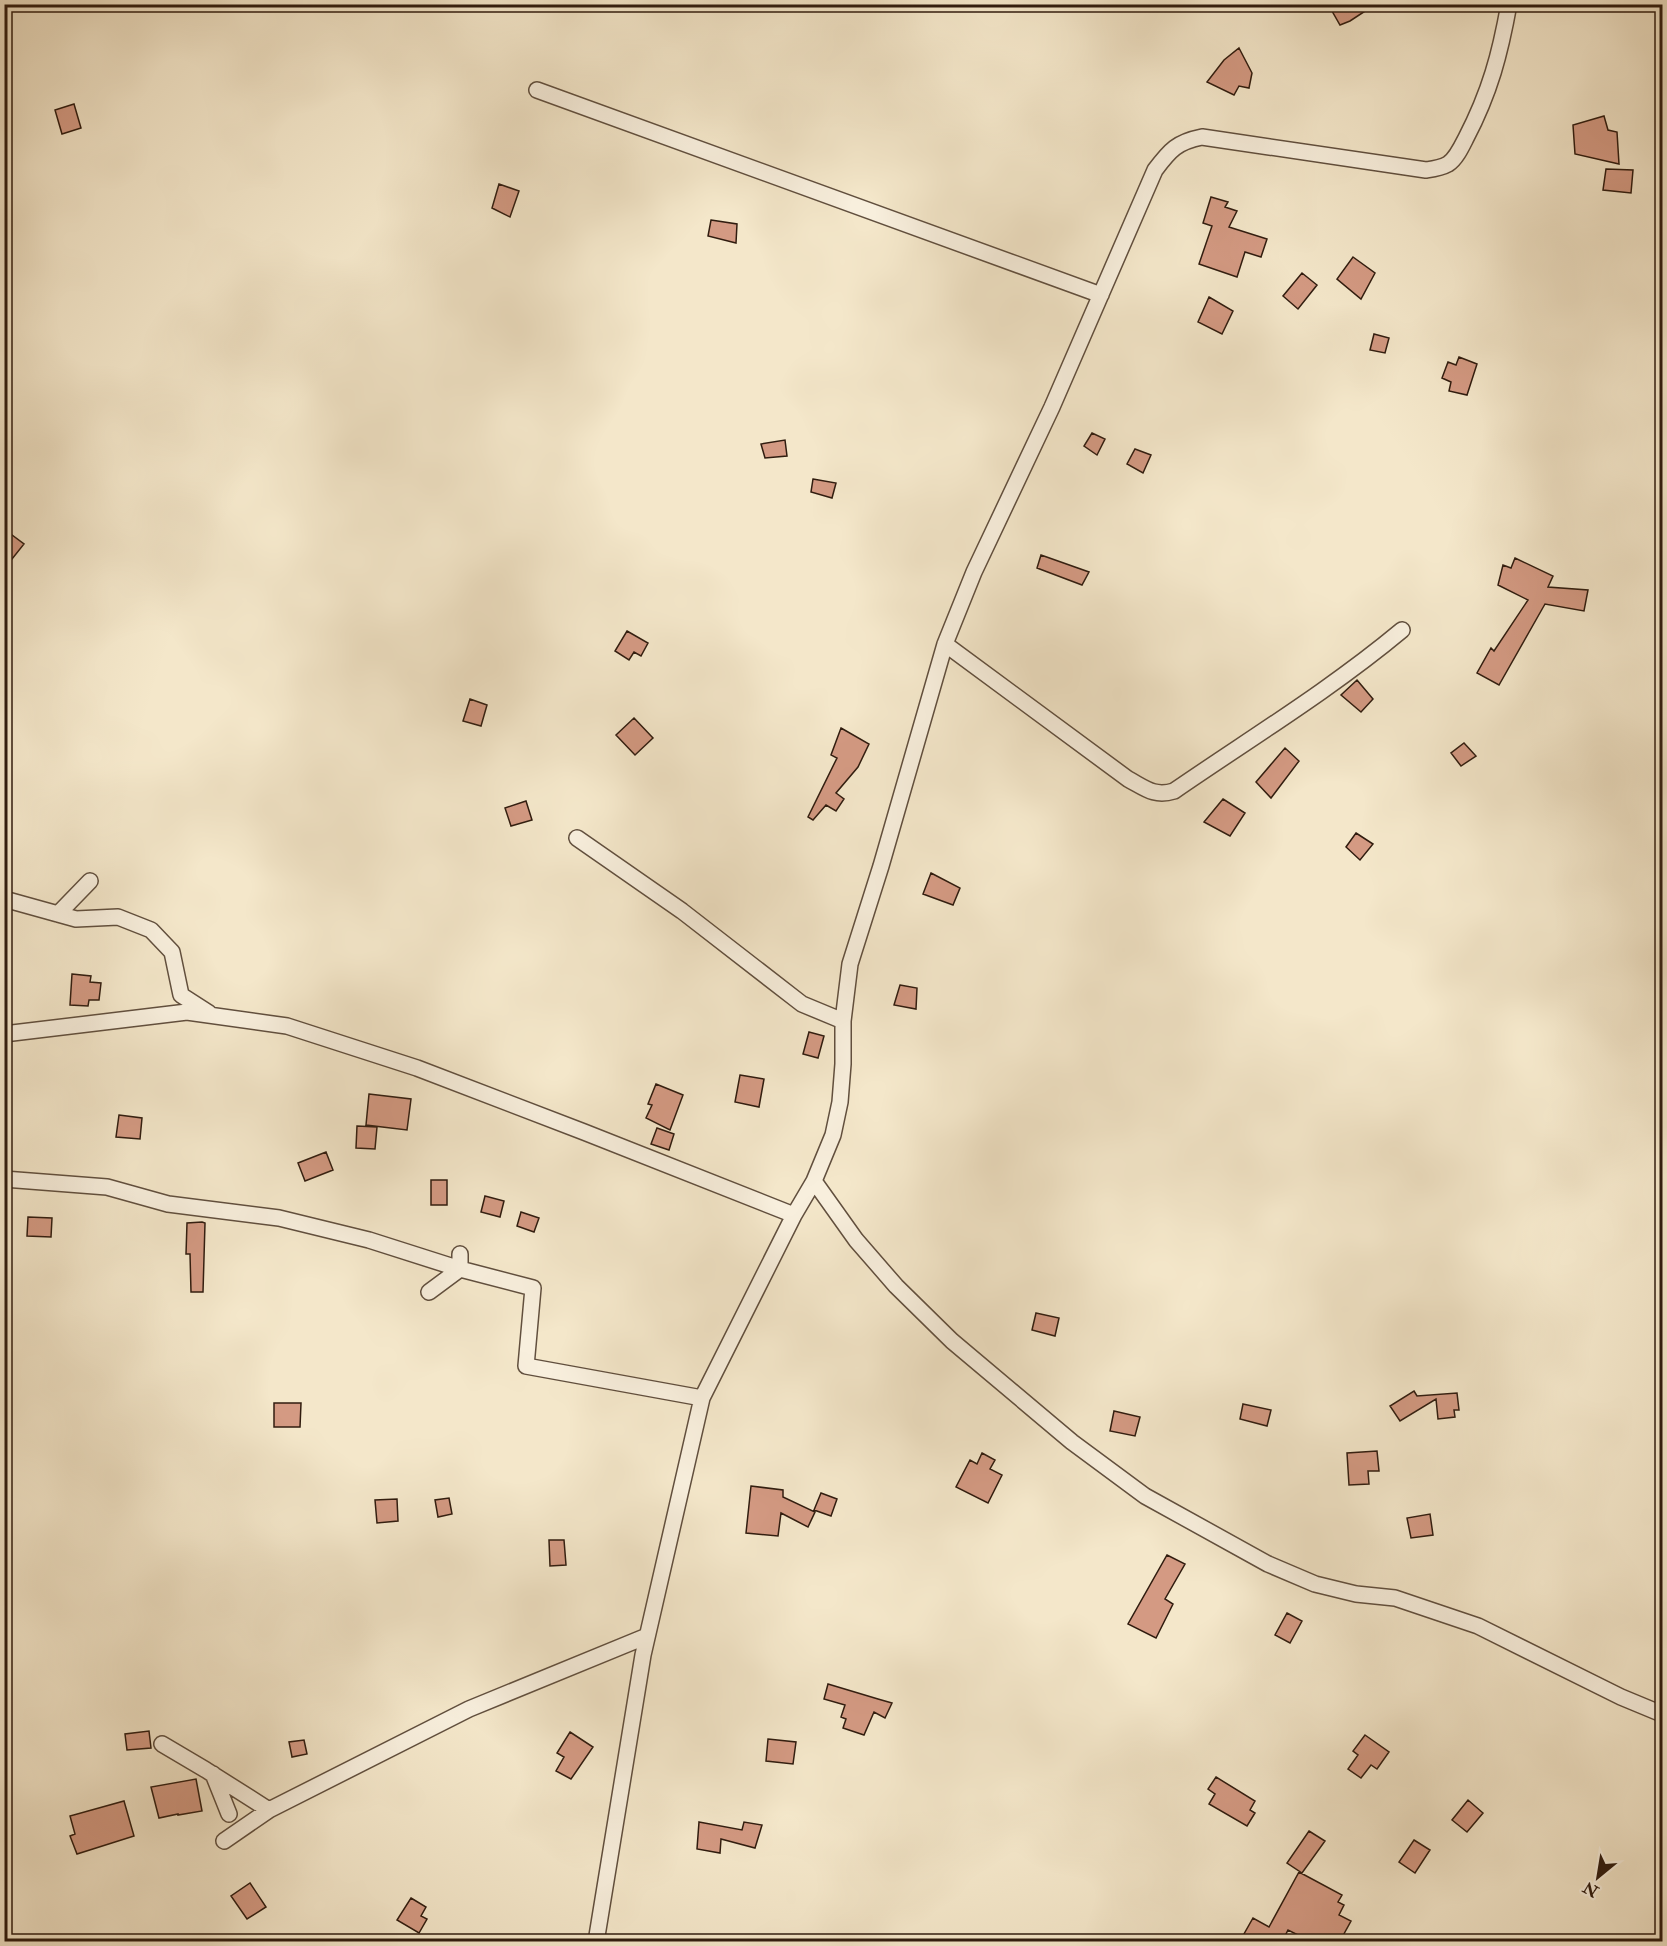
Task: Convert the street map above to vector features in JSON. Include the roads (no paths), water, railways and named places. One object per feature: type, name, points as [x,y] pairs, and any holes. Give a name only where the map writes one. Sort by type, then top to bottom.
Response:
[{"type":"street","points":[[596,1941],[647,1636],[702,1398],[794,1215],[814,1181],[833,1135],[840,1102],[843,1021],[850,964],[881,866],[945,644],[974,572],[1052,407],[1155,170],[1169,151],[1184,141],[1202,137],[1426,170],[1450,163],[1461,148],[1487,93],[1500,52],[1509,4]]},
{"type":"street","points":[[537,90],[1101,295]]},
{"type":"street","points":[[945,644],[1128,779],[1161,795],[1174,791],[1306,703],[1402,630]]},
{"type":"street","points":[[577,838],[682,910],[802,1004],[843,1021]]},
{"type":"street","points":[[58,914],[90,881]]},
{"type":"street","points":[[4,899],[76,919],[118,917],[151,930],[172,952],[181,995],[215,1016]]},
{"type":"street","points":[[4,1034],[187,1012],[287,1026],[417,1068],[794,1215]]},
{"type":"street","points":[[4,1179],[107,1187],[168,1204],[279,1218],[460,1262],[533,1288],[526,1366],[702,1398]]},
{"type":"street","points":[[814,1181],[856,1240],[896,1286],[952,1341],[1072,1442],[1145,1496],[1268,1564],[1315,1584],[1356,1594],[1395,1598],[1478,1626],[1621,1697],[1662,1714]]},
{"type":"street","points":[[429,1292],[460,1262]]},
{"type":"street","points":[[224,1841],[269,1810],[469,1709],[647,1636]]},
{"type":"street","points":[[162,1744],[269,1810]]},
{"type":"street","points":[[213,1774],[229,1814]]}]
